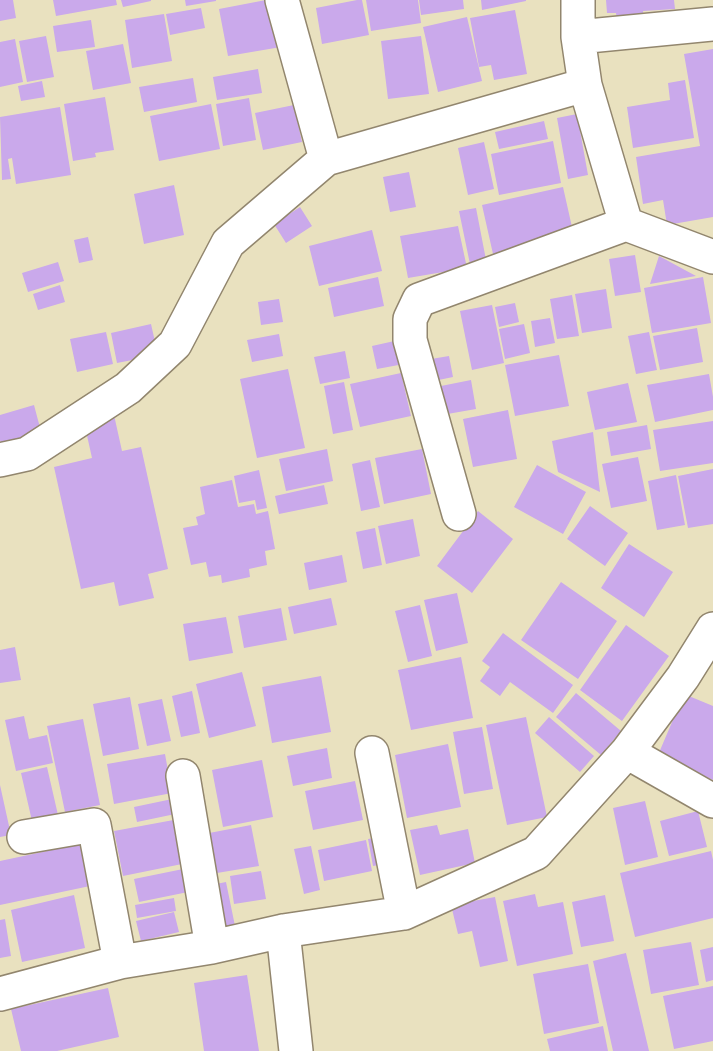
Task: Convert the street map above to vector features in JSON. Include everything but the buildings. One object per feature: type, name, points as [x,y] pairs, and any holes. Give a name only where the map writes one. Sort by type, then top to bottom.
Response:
[{"type":"street","points":[[282,0],[326,159]]},
{"type":"street","points":[[578,0],[578,37],[585,85],[626,224]]},
{"type":"street","points":[[578,37],[713,24]]},
{"type":"street","points":[[0,460],[27,454],[128,388],[175,344],[228,243],[326,159],[585,85]]},
{"type":"street","points":[[459,514],[410,340],[410,319],[419,300],[626,224],[713,257]]},
{"type":"street","points":[[0,994],[120,962],[212,947],[283,931],[404,914],[536,853],[627,752],[683,676],[713,629]]},
{"type":"street","points":[[627,752],[713,801]]},
{"type":"street","points":[[372,753],[404,914]]},
{"type":"street","points":[[183,776],[212,947]]},
{"type":"street","points":[[24,837],[94,825],[120,962]]},
{"type":"street","points":[[283,931],[296,1051]]}]
